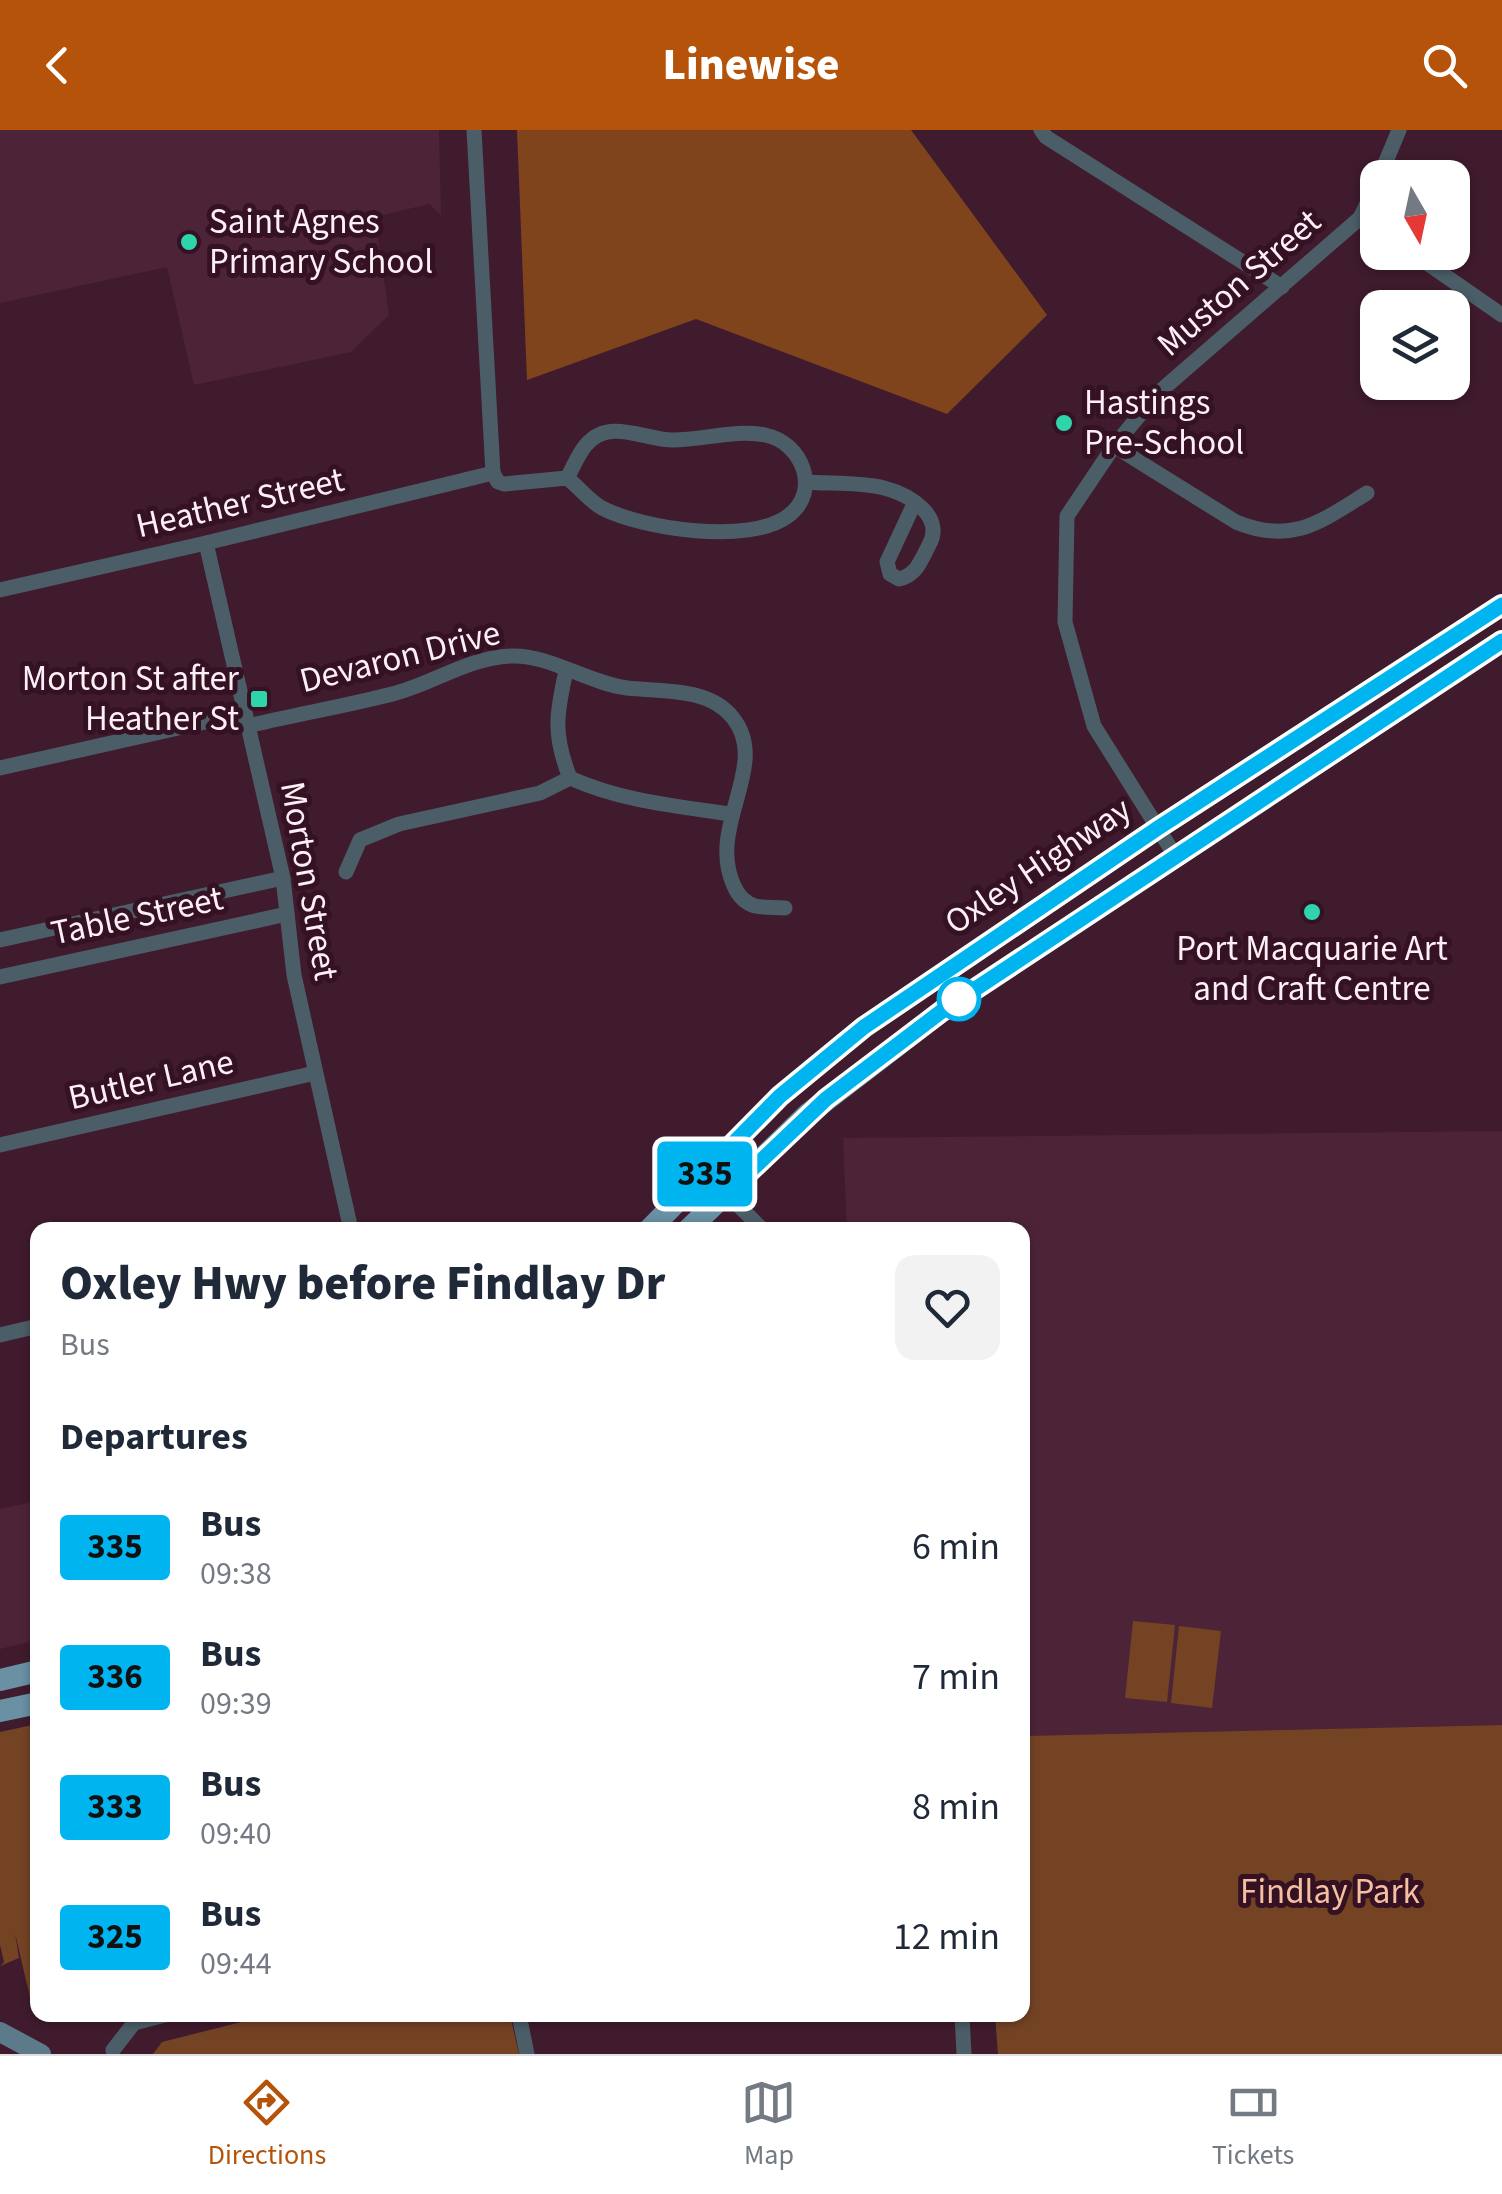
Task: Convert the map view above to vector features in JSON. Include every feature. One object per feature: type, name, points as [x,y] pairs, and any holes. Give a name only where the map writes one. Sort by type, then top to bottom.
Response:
[{"type":"main road","name":"Oxley Highway","points":[[657,1222],[780,1096],[864,1027],[1158,828],[1502,605]]},
{"type":"main road","name":"Oxley Highway","points":[[696,1222],[808,1114],[957,1000],[1502,641]]},
{"type":"main road","points":[[704,1173],[726,1194]]},
{"type":"main road","points":[[0,1680],[30,1673]]},
{"type":"main road","points":[[0,1711],[30,1704]]},
{"type":"main road","points":[[0,2032],[41,2054]]},
{"type":"street","points":[[474,130],[493,473],[498,482],[566,478],[598,506],[626,518],[702,532],[777,522],[791,514],[800,502],[806,482],[798,454],[784,441],[763,434],[674,440],[624,430],[596,437],[585,446],[566,478]]},
{"type":"street","points":[[1040,130],[1282,287]]},
{"type":"street","name":"Muston Street","points":[[1386,160],[1399,130]]},
{"type":"street","name":"Muston Street","points":[[1176,856],[1094,726],[1065,622],[1067,516],[1114,446],[1156,394],[1360,218]]},
{"type":"street","points":[[1437,270],[1502,315]]},
{"type":"street","points":[[1114,446],[1236,522],[1255,529],[1288,532],[1312,526],[1367,493]]},
{"type":"street","name":"Heather Street","points":[[0,590],[493,473]]},
{"type":"street","points":[[806,482],[883,488],[914,504],[934,522],[936,534],[914,572],[908,577],[893,578],[886,568],[887,562],[914,504]]},
{"type":"street","name":"Morton Street","points":[[206,543],[283,878],[294,975],[349,1222]]},
{"type":"street","name":"Devaron Drive","points":[[0,768],[396,693],[462,665],[493,658],[529,657],[602,684],[691,694],[724,708],[734,719],[745,744],[743,778],[730,814],[727,867],[739,896],[752,906],[785,908]]},
{"type":"street","points":[[566,671],[556,729],[570,778]]},
{"type":"street","points":[[346,872],[360,840],[399,824],[540,794],[570,778],[634,799],[730,814]]},
{"type":"street","name":"Table Street","points":[[0,940],[283,878]]},
{"type":"street","name":"Table Street","points":[[0,977],[287,914]]},
{"type":"street","name":"Butler Lane","points":[[0,1145],[315,1073]]},
{"type":"street","points":[[726,1194],[755,1222]]},
{"type":"street","points":[[0,1334],[30,1328]]},
{"type":"street","points":[[113,2050],[134,2022]]},
{"type":"street","points":[[520,2022],[527,2054]]},
{"type":"street","points":[[962,2022],[964,2054]]},
{"type":"shaded area","name":"Saint Agnes Primary School","points":[[0,130],[439,130],[441,215],[429,204],[375,217],[389,315],[351,352],[194,385],[167,267],[0,303]]},
{"type":"shaded area","points":[[517,130],[911,130],[1047,315],[947,414],[696,319],[527,380]]},
{"type":"shaded area","points":[[1502,1131],[1502,1725],[1030,1736],[1030,1222],[847,1222],[843,1138]]},
{"type":"shaded area","points":[[30,1503],[30,1642],[0,1649],[0,1509]]},
{"type":"green space","points":[[1133,1621],[1175,1625],[1167,1702],[1125,1698]]},
{"type":"green space","points":[[1179,1626],[1221,1631],[1212,1708],[1171,1703]]},
{"type":"green space","name":"Findlay Park","points":[[1502,1725],[1502,2054],[998,2054],[996,2022],[1030,2022],[1030,1736]]},
{"type":"green space","points":[[30,1726],[30,1997],[15,1933],[19,1958],[0,1966],[4,1962],[0,1945],[0,1732]]},
{"type":"green space","points":[[241,2022],[512,2022],[519,2054],[153,2054],[162,2042]]},
{"type":"bus line","name":"335","points":[[1502,605],[1158,828],[864,1027],[780,1096],[704,1173],[726,1194],[808,1114],[942,1011],[1502,641]]},
{"type":"place","name":"Saint Agnes Primary School","points":[[189,242]]},
{"type":"place","name":"Hastings Pre-School","points":[[1064,423]]},
{"type":"place","name":"Morton St after Heather St","points":[[259,699]]},
{"type":"place","name":"Port Macquarie Art and Craft Centre","points":[[1312,912]]}]
